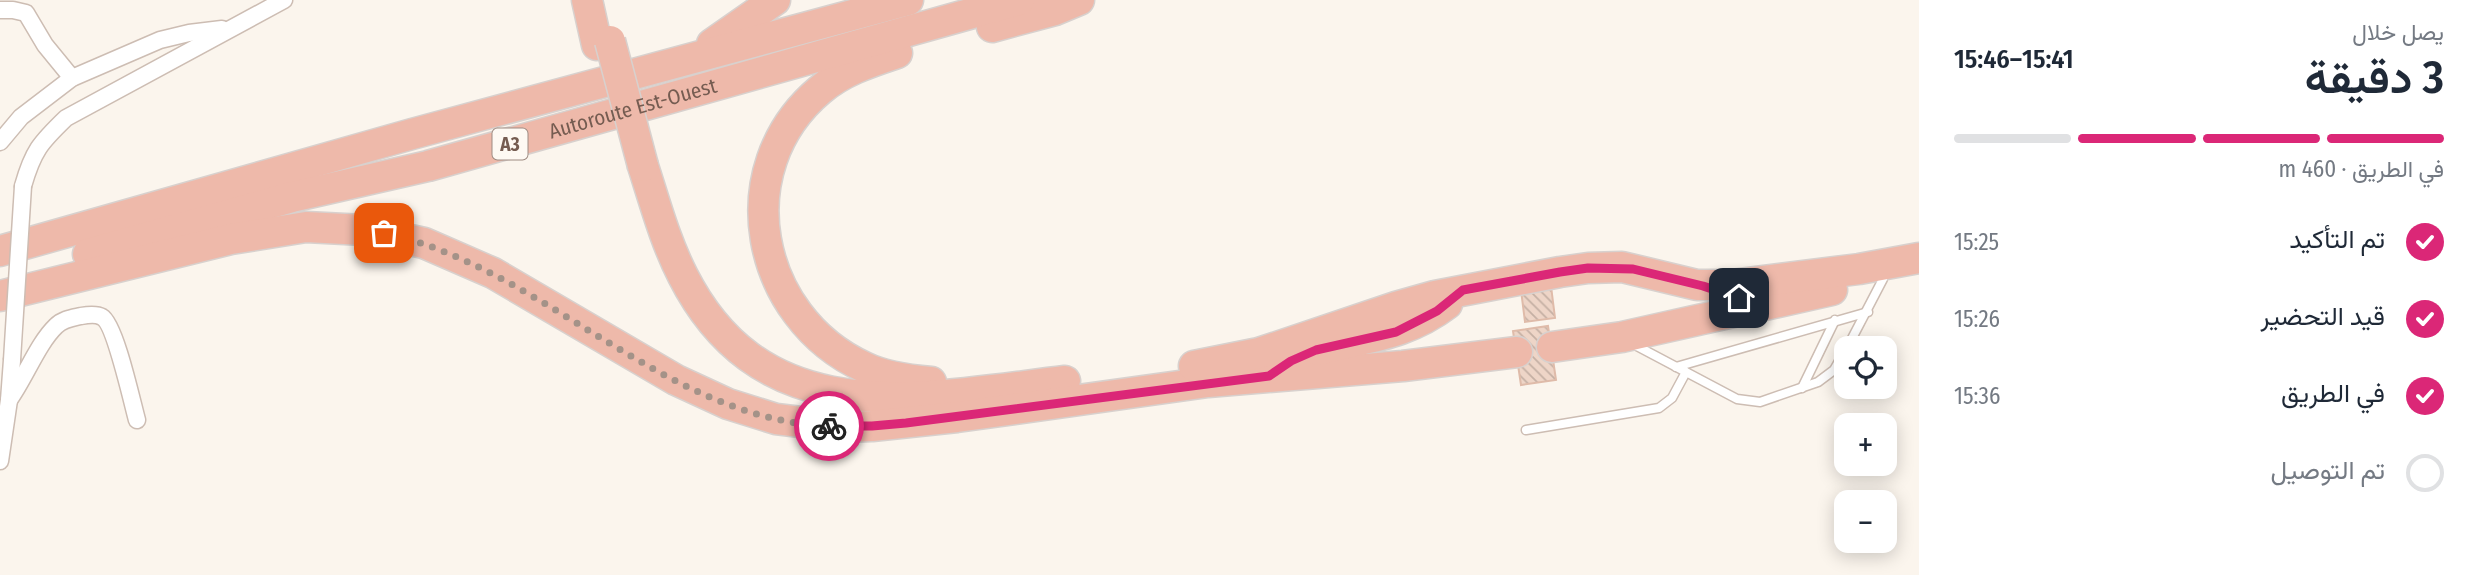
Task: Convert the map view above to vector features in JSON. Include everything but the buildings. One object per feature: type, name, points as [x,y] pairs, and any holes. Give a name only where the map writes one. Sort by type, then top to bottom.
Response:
[{"type":"highway","points":[[587,0],[604,43],[662,262],[700,326],[731,358],[777,389],[796,397],[851,408],[922,407],[1035,397],[1084,399]]},
{"type":"highway","points":[[603,0],[604,43]]},
{"type":"highway","points":[[640,72],[715,42],[775,0]]},
{"type":"highway","name":"Autoroute Est-Ouest","points":[[0,251],[278,171],[908,0]]},
{"type":"highway","name":"Autoroute Est-Ouest","points":[[0,279],[292,197],[465,156],[1019,0]]},
{"type":"highway","points":[[1049,383],[1022,378],[957,382],[911,380],[866,369],[847,359],[809,328],[783,292],[769,254],[762,201],[778,144],[802,109],[837,79],[860,66],[915,47],[1055,10],[1079,0]]},
{"type":"highway","points":[[635,168],[684,277],[706,313],[735,345],[771,372],[815,389],[846,395],[879,398],[948,394],[1212,364],[1259,353],[1396,307],[1463,290],[1560,272],[1608,267],[1644,271],[1739,298],[1772,304]]},
{"type":"highway","points":[[0,296],[231,239],[306,227],[346,227],[406,238],[442,249],[493,273],[676,380],[728,404],[776,419],[824,426],[872,426],[957,417],[1269,376],[1403,366],[1517,352]]},
{"type":"highway","points":[[1703,286],[1860,269],[1919,258]]},
{"type":"highway","points":[[1552,347],[1622,337],[1919,272]]},
{"type":"highway","points":[[1269,376],[1291,361],[1316,350],[1396,332],[1437,311],[1463,290]]},
{"type":"street","points":[[0,461],[9,400],[23,186],[30,160],[40,143],[66,118],[284,0]]},
{"type":"street","points":[[0,10],[26,13],[45,45],[72,78]]},
{"type":"street","points":[[0,142],[21,117],[72,78],[160,40],[233,27]]},
{"type":"street","points":[[9,400],[56,325],[67,319],[98,316],[108,323],[114,337],[137,419]]},
{"type":"lane","points":[[1854,336],[1883,279]]},
{"type":"lane","points":[[1676,367],[1868,312]]},
{"type":"lane","points":[[1802,388],[1835,320]]},
{"type":"lane","points":[[1622,337],[1744,401],[1760,402],[1802,388],[1829,375],[1834,368]]},
{"type":"lane","points":[[1526,430],[1659,408],[1672,398],[1686,372]]},
{"type":"way so far","points":[[384,233],[442,249],[493,273],[676,380],[728,404],[776,419],[829,426]]},
{"type":"route","points":[[829,426],[906,423],[1269,376],[1291,361],[1316,350],[1396,332],[1437,311],[1463,290],[1588,268],[1633,269],[1739,298]]}]
